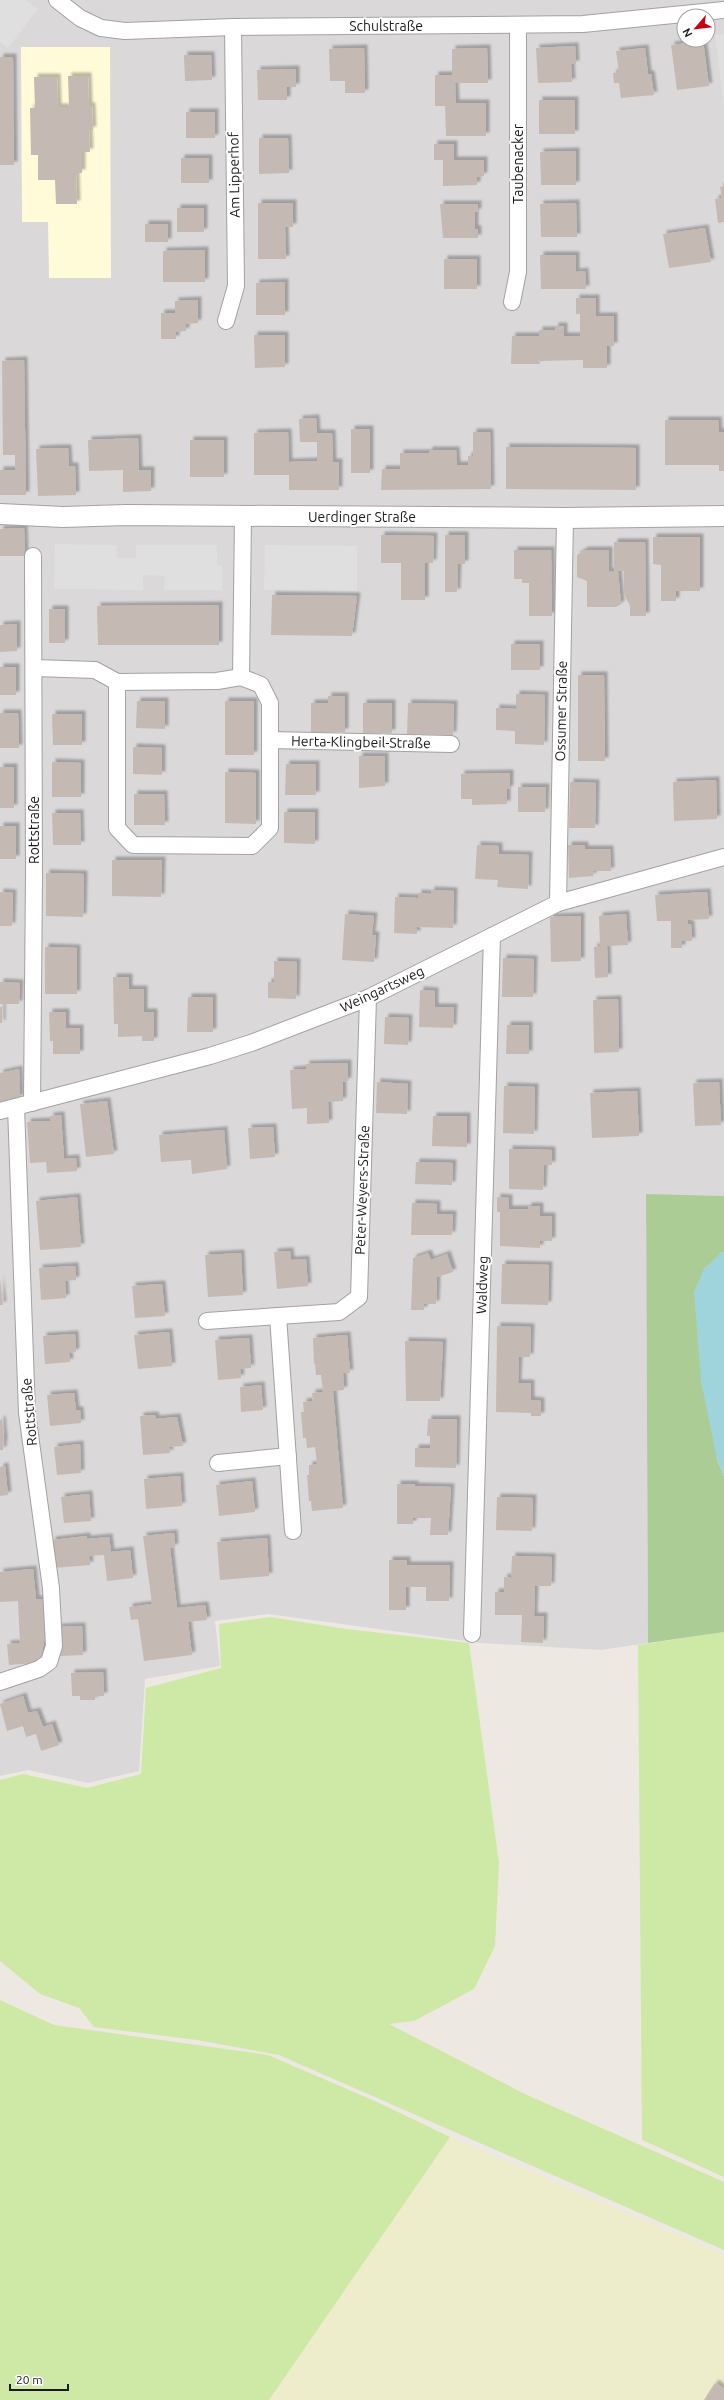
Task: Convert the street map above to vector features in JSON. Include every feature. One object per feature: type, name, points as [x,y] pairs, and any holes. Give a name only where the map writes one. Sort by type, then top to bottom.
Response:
[{"type":"street","name":"Schulstraße","points":[[57,0],[80,18],[101,28],[125,31],[233,27],[518,26],[598,23],[724,10]]},
{"type":"street","name":"Taubenacker","points":[[512,302],[518,272],[518,26]]},
{"type":"street","name":"Am Lipperhof","points":[[226,321],[236,286],[233,27]]},
{"type":"street","name":"Uerdinger Straße","points":[[0,514],[63,517],[243,516],[565,518],[724,516]]},
{"type":"street","points":[[241,677],[243,516]]},
{"type":"street","name":"Ossumer Straße","points":[[558,903],[565,518]]},
{"type":"street","name":"Rottstraße","points":[[32,1103],[34,668],[33,556]]},
{"type":"street","points":[[34,668],[95,670],[117,682],[216,681],[241,677],[261,685],[270,703],[270,828],[252,846],[133,845],[117,828],[117,682]]},
{"type":"street","name":"Herta-Klingbeil-Straße","points":[[270,740],[451,744]]},
{"type":"street","name":"Weingartsweg","points":[[0,1111],[210,1056],[368,998],[558,903],[724,857]]},
{"type":"street","name":"Waldweg","points":[[472,1634],[492,936]]},
{"type":"street","name":"Peter-Weyers-Straße","points":[[207,1320],[339,1312],[359,1297],[368,998]]},
{"type":"street","name":"Rottstraße","points":[[0,1682],[39,1669],[49,1662],[54,1646],[52,1588],[27,1413],[16,1107]]},
{"type":"street","points":[[278,1316],[293,1531]]},
{"type":"street","points":[[218,1463],[288,1456]]},
{"type":"shaded area","points":[[0,0],[724,0],[724,1196],[646,1195],[648,1643],[601,1650],[482,1643],[268,1614],[215,1621],[220,1666],[145,1679],[139,1771],[88,1783],[28,1770],[0,1776]]},
{"type":"shaded area","points":[[0,0],[26,0],[38,9],[8,48],[0,42]]},
{"type":"shaded area","points":[[724,34],[724,107],[716,43],[716,35]]},
{"type":"shaded area","points":[[21,47],[110,47],[111,278],[49,278],[48,222],[22,222]]},
{"type":"shaded area","points":[[55,544],[117,545],[117,558],[136,558],[136,545],[217,545],[217,565],[222,566],[222,590],[164,590],[165,576],[143,575],[143,590],[54,589]]},
{"type":"shaded area","points":[[265,545],[357,546],[357,591],[264,590]]},
{"type":"green space","points":[[646,1194],[724,1196],[724,1252],[704,1269],[717,1459],[724,1476],[724,1632],[648,1643]]},
{"type":"green space","points":[[270,1617],[346,1629],[469,1643],[499,1863],[495,1946],[474,1989],[414,2021],[389,2024],[527,2095],[724,2182],[724,2250],[279,2055],[197,2040],[94,2027],[79,2008],[40,1994],[0,1961],[0,1780],[23,1774],[87,1788],[141,1774],[146,1688],[221,1668],[219,1624]]},
{"type":"green space","points":[[724,1632],[724,2177],[642,2140],[638,1645]]},
{"type":"green space","points":[[0,2000],[54,2025],[268,2055],[377,2102],[450,2137],[269,2400],[0,2400]]},
{"type":"green space","points":[[450,2137],[724,2255],[724,2400],[269,2400]]},
{"type":"water","points":[[722,1252],[724,1252],[724,1476],[717,1459],[701,1381],[694,1292],[704,1269]]},
{"type":"building","points":[[676,44],[676,48],[704,48],[709,86],[677,90],[671,45]]},
{"type":"building","points":[[575,46],[576,64],[571,64],[572,82],[538,83],[536,48]]},
{"type":"building","points":[[364,48],[365,93],[345,93],[345,81],[330,81],[329,49]]},
{"type":"building","points":[[487,48],[488,83],[455,83],[456,103],[486,103],[486,136],[446,136],[445,106],[435,106],[435,75],[452,75],[452,49]]},
{"type":"building","points":[[645,48],[648,74],[651,74],[654,95],[621,98],[619,83],[614,83],[613,73],[619,72],[616,51]]},
{"type":"building","points":[[184,55],[211,55],[212,80],[185,81]]},
{"type":"building","points":[[0,57],[13,57],[14,165],[0,165]]},
{"type":"building","points":[[296,69],[296,87],[287,87],[287,100],[258,100],[257,70]]},
{"type":"building","points":[[68,76],[88,76],[89,106],[92,106],[93,130],[89,130],[90,152],[82,152],[82,173],[76,173],[77,204],[56,204],[55,180],[38,180],[38,155],[31,155],[30,108],[35,108],[34,77],[57,77],[58,107],[69,107]]},
{"type":"building","points":[[539,100],[575,100],[575,134],[539,134]]},
{"type":"building","points":[[186,112],[215,112],[215,138],[186,138]]},
{"type":"building","points":[[259,138],[288,138],[289,173],[259,174]]},
{"type":"building","points":[[434,144],[454,144],[454,160],[484,160],[484,176],[477,177],[477,185],[443,186],[443,160],[434,160]]},
{"type":"building","points":[[576,151],[576,185],[541,185],[540,152]]},
{"type":"building","points":[[181,158],[209,158],[209,183],[181,183]]},
{"type":"building","points":[[724,186],[724,222],[718,223],[715,199],[722,198],[720,187]]},
{"type":"building","points":[[258,203],[293,203],[293,227],[285,227],[286,259],[258,259]]},
{"type":"building","points":[[576,203],[577,237],[541,237],[540,204]]},
{"type":"building","points":[[440,204],[478,204],[478,212],[475,212],[475,229],[478,229],[478,238],[443,238]]},
{"type":"building","points":[[177,208],[204,208],[204,232],[177,232]]},
{"type":"building","points":[[145,224],[168,224],[168,242],[145,242]]},
{"type":"building","points":[[705,228],[711,262],[669,268],[663,234]]},
{"type":"building","points":[[205,250],[205,282],[163,282],[163,251]]},
{"type":"building","points":[[540,255],[576,255],[576,272],[585,271],[586,289],[541,289]]},
{"type":"building","points":[[444,259],[477,259],[477,289],[444,289]]},
{"type":"building","points":[[285,282],[285,315],[256,315],[256,283]]},
{"type":"building","points":[[576,298],[596,298],[596,316],[614,316],[614,346],[607,346],[607,368],[583,368],[583,360],[539,361],[540,364],[511,364],[512,336],[539,336],[539,330],[555,330],[555,326],[564,326],[564,336],[580,336],[580,314],[576,314]]},
{"type":"building","points":[[198,300],[198,323],[186,324],[186,331],[176,332],[176,339],[161,339],[161,313],[175,313],[175,301]]},
{"type":"building","points":[[254,335],[285,335],[285,367],[255,368]]},
{"type":"building","points":[[24,360],[26,495],[0,495],[0,470],[15,470],[15,455],[3,455],[2,361]]},
{"type":"building","points":[[316,418],[317,433],[332,433],[333,462],[339,462],[339,490],[289,490],[289,475],[254,475],[254,433],[288,432],[289,462],[317,461],[317,442],[300,442],[299,419]]},
{"type":"building","points":[[665,420],[718,420],[719,432],[724,432],[724,471],[719,471],[719,465],[665,465]]},
{"type":"building","points":[[351,429],[370,429],[370,473],[351,473]]},
{"type":"building","points":[[473,432],[490,432],[491,489],[381,490],[382,469],[400,469],[400,453],[429,453],[429,450],[456,450],[457,465],[468,465],[468,456],[473,456]]},
{"type":"building","points":[[138,438],[139,470],[151,470],[151,491],[123,492],[123,470],[89,471],[88,440]]},
{"type":"building","points":[[190,440],[224,440],[224,477],[190,477]]},
{"type":"building","points":[[506,447],[636,448],[636,490],[506,489]]},
{"type":"building","points":[[68,448],[69,466],[75,466],[76,495],[38,496],[36,449]]},
{"type":"building","points":[[24,528],[25,556],[0,556],[0,529]]},
{"type":"building","points":[[381,535],[434,536],[433,563],[425,563],[425,600],[401,600],[401,563],[381,563]]},
{"type":"building","points":[[445,535],[465,535],[465,564],[458,564],[457,592],[445,592]]},
{"type":"building","points":[[653,537],[700,537],[700,591],[676,591],[676,601],[661,601],[661,565],[653,564]]},
{"type":"building","points":[[614,542],[645,542],[646,616],[630,616],[630,606],[624,594],[624,571],[618,571],[621,604],[616,607],[587,607],[587,581],[577,577],[577,555],[585,550],[609,550],[609,572],[614,571]]},
{"type":"building","points":[[514,550],[551,550],[552,616],[529,616],[529,583],[522,583],[522,579],[514,579]]},
{"type":"building","points":[[272,595],[357,596],[352,636],[271,635]]},
{"type":"building","points":[[219,605],[219,645],[98,645],[97,606]]},
{"type":"building","points":[[49,609],[65,609],[65,643],[49,643]]},
{"type":"building","points":[[17,624],[17,651],[0,652],[0,625]]},
{"type":"building","points":[[511,644],[540,644],[540,670],[511,670]]},
{"type":"building","points":[[0,667],[16,667],[16,695],[0,695]]},
{"type":"building","points":[[578,675],[604,675],[605,761],[578,761]]},
{"type":"building","points":[[516,694],[545,695],[544,745],[515,744],[515,731],[496,730],[496,708],[516,709]]},
{"type":"building","points":[[328,696],[345,696],[345,732],[311,732],[311,703],[328,703]]},
{"type":"building","points":[[137,701],[165,701],[165,729],[136,728]]},
{"type":"building","points":[[225,701],[254,701],[254,755],[225,755]]},
{"type":"building","points":[[363,703],[392,703],[392,733],[363,733]]},
{"type":"building","points":[[408,703],[454,704],[453,735],[407,734]]},
{"type":"building","points":[[0,713],[18,713],[19,748],[0,748]]},
{"type":"building","points":[[52,714],[82,714],[82,745],[53,745]]},
{"type":"building","points":[[133,747],[162,748],[162,775],[133,774]]},
{"type":"building","points":[[359,756],[385,756],[385,786],[359,788]]},
{"type":"building","points":[[52,762],[81,763],[81,797],[52,797]]},
{"type":"building","points":[[286,764],[316,764],[316,795],[285,795]]},
{"type":"building","points":[[0,767],[14,767],[14,808],[0,808]]},
{"type":"building","points":[[225,772],[256,773],[256,824],[225,823]]},
{"type":"building","points":[[510,773],[510,789],[507,789],[507,804],[472,805],[472,799],[461,799],[461,774]]},
{"type":"building","points":[[716,780],[717,819],[674,821],[673,782]]},
{"type":"building","points":[[570,782],[596,783],[595,828],[569,828]]},
{"type":"building","points":[[518,787],[546,787],[545,812],[518,812]]},
{"type":"building","points":[[134,794],[164,794],[165,825],[134,825]]},
{"type":"building","points":[[284,812],[315,812],[315,844],[284,843]]},
{"type":"building","points":[[52,813],[80,813],[81,845],[53,845]]},
{"type":"building","points":[[0,826],[16,826],[16,859],[0,859]]},
{"type":"building","points":[[477,845],[499,846],[499,854],[529,855],[528,889],[497,887],[498,880],[475,879]]},
{"type":"building","points":[[568,845],[585,845],[585,849],[610,849],[611,871],[594,871],[593,876],[569,878]]},
{"type":"building","points":[[112,860],[162,860],[161,897],[112,896]]},
{"type":"building","points":[[46,873],[84,874],[83,917],[46,916]]},
{"type":"building","points":[[431,890],[454,891],[453,928],[417,927],[417,934],[394,933],[395,897],[418,898],[418,893],[431,894]]},
{"type":"building","points":[[0,892],[13,893],[12,926],[0,926]]},
{"type":"building","points":[[707,892],[709,919],[688,920],[688,924],[691,924],[692,941],[682,941],[682,948],[671,948],[671,921],[657,921],[655,895]]},
{"type":"building","points":[[345,914],[374,916],[372,935],[376,935],[374,962],[342,960]]},
{"type":"building","points":[[626,914],[628,945],[607,946],[608,977],[595,978],[594,947],[600,946],[599,916]]},
{"type":"building","points":[[581,916],[581,961],[551,962],[550,917]]},
{"type":"building","points":[[45,947],[77,948],[77,994],[45,994]]},
{"type":"building","points":[[503,958],[534,959],[533,997],[502,997]]},
{"type":"building","points":[[274,961],[297,962],[296,999],[268,998],[268,982],[274,982]]},
{"type":"building","points":[[113,977],[129,977],[129,989],[144,989],[144,1012],[154,1012],[154,1041],[142,1041],[142,1036],[118,1037],[118,1024],[114,1024]]},
{"type":"building","points":[[0,982],[20,983],[19,1004],[0,1004]]},
{"type":"building","points":[[420,990],[435,991],[435,1007],[454,1007],[453,1028],[419,1027]]},
{"type":"building","points":[[188,997],[213,997],[213,1032],[187,1032]]},
{"type":"building","points":[[618,999],[619,1052],[594,1053],[593,1000]]},
{"type":"building","points":[[0,1007],[2,1007],[2,1023],[0,1023]]},
{"type":"building","points":[[49,1012],[66,1012],[66,1028],[80,1028],[80,1054],[53,1054],[53,1041],[50,1041]]},
{"type":"building","points":[[385,1017],[409,1018],[408,1045],[384,1044]]},
{"type":"building","points":[[507,1025],[529,1025],[529,1054],[506,1054]]},
{"type":"building","points":[[348,1063],[348,1081],[343,1082],[343,1101],[328,1102],[329,1123],[307,1124],[307,1108],[292,1109],[290,1070],[306,1069],[306,1064]]},
{"type":"building","points":[[19,1069],[20,1098],[0,1102],[0,1073]]},
{"type":"building","points":[[377,1082],[408,1084],[407,1114],[376,1113]]},
{"type":"building","points":[[719,1082],[721,1125],[695,1126],[693,1083]]},
{"type":"building","points":[[504,1086],[535,1087],[534,1134],[503,1133]]},
{"type":"building","points":[[637,1091],[639,1136],[592,1138],[590,1093]]},
{"type":"building","points":[[107,1101],[114,1154],[86,1157],[80,1104]]},
{"type":"building","points":[[61,1115],[64,1159],[76,1158],[77,1171],[47,1173],[46,1162],[30,1163],[27,1122],[50,1121],[50,1116]]},
{"type":"building","points":[[433,1116],[467,1116],[467,1147],[432,1146]]},
{"type":"building","points":[[273,1127],[275,1157],[250,1159],[248,1128]]},
{"type":"building","points":[[224,1130],[227,1169],[192,1174],[191,1160],[161,1162],[159,1135]]},
{"type":"building","points":[[509,1149],[552,1150],[552,1165],[544,1165],[543,1190],[509,1189]]},
{"type":"building","points":[[416,1162],[453,1163],[452,1185],[415,1184]]},
{"type":"building","points":[[77,1197],[81,1247],[40,1250],[36,1201]]},
{"type":"building","points":[[497,1197],[509,1198],[509,1209],[528,1209],[528,1206],[540,1206],[540,1216],[552,1216],[552,1241],[540,1241],[540,1248],[500,1246],[500,1212],[497,1212]]},
{"type":"building","points":[[412,1203],[437,1204],[437,1214],[453,1214],[452,1235],[411,1235]]},
{"type":"building","points":[[290,1251],[291,1260],[306,1259],[308,1286],[277,1289],[274,1252]]},
{"type":"building","points":[[241,1253],[243,1295],[208,1297],[205,1255]]},
{"type":"building","points":[[428,1253],[431,1260],[447,1254],[453,1272],[437,1277],[436,1304],[424,1304],[424,1310],[411,1310],[413,1258]]},
{"type":"building","points":[[502,1264],[549,1265],[548,1305],[501,1304]]},
{"type":"building","points":[[75,1266],[76,1280],[65,1281],[66,1298],[41,1300],[39,1268]]},
{"type":"building","points":[[0,1279],[3,1305],[0,1305]]},
{"type":"building","points":[[162,1284],[165,1316],[135,1318],[132,1286]]},
{"type":"building","points":[[497,1326],[531,1327],[530,1357],[519,1357],[518,1383],[531,1383],[531,1400],[541,1401],[541,1416],[531,1416],[531,1413],[496,1412]]},
{"type":"building","points":[[169,1332],[172,1366],[138,1369],[134,1335]]},
{"type":"building","points":[[75,1334],[76,1352],[69,1353],[70,1362],[45,1364],[43,1336]]},
{"type":"building","points":[[347,1335],[350,1373],[343,1373],[344,1390],[333,1391],[343,1508],[312,1511],[311,1501],[309,1501],[307,1475],[309,1475],[309,1465],[317,1464],[315,1447],[307,1448],[306,1438],[303,1438],[301,1412],[304,1412],[303,1402],[313,1401],[312,1393],[323,1392],[321,1375],[316,1375],[313,1338]]},
{"type":"building","points":[[249,1338],[251,1368],[240,1369],[241,1378],[218,1380],[215,1340]]},
{"type":"building","points":[[405,1341],[443,1342],[440,1401],[406,1401]]},
{"type":"building","points":[[261,1385],[263,1410],[241,1412],[240,1387]]},
{"type":"building","points":[[74,1393],[76,1410],[80,1410],[81,1423],[50,1426],[47,1395]]},
{"type":"building","points":[[155,1415],[156,1419],[177,1417],[183,1446],[169,1447],[170,1453],[143,1455],[140,1416]]},
{"type":"building","points":[[2,1419],[4,1440],[3,1450],[0,1450],[0,1420]]},
{"type":"building","points":[[428,1419],[457,1419],[456,1468],[415,1467],[415,1448],[430,1448],[430,1436],[427,1436]]},
{"type":"building","points":[[80,1444],[81,1473],[57,1475],[54,1447]]},
{"type":"building","points":[[5,1466],[8,1495],[0,1496],[0,1467]]},
{"type":"building","points":[[180,1476],[182,1506],[146,1509],[144,1479]]},
{"type":"building","points":[[252,1481],[255,1512],[219,1516],[216,1485]]},
{"type":"building","points":[[397,1484],[451,1487],[448,1535],[430,1535],[431,1518],[413,1518],[413,1524],[397,1524]]},
{"type":"building","points":[[89,1494],[91,1521],[64,1523],[61,1497]]},
{"type":"building","points":[[497,1497],[533,1498],[532,1531],[496,1530]]},
{"type":"building","points":[[174,1533],[175,1547],[170,1548],[177,1608],[205,1605],[207,1620],[188,1622],[192,1655],[144,1661],[138,1619],[131,1620],[129,1607],[152,1604],[143,1536]]},
{"type":"building","points":[[87,1536],[87,1539],[109,1537],[111,1552],[130,1550],[133,1578],[107,1581],[104,1555],[89,1556],[90,1565],[54,1568],[52,1540]]},
{"type":"building","points":[[267,1538],[269,1576],[220,1580],[217,1542]]},
{"type":"building","points":[[512,1556],[552,1557],[551,1586],[535,1586],[534,1616],[544,1616],[543,1643],[521,1642],[522,1615],[495,1615],[495,1592],[504,1592],[504,1577],[511,1578]]},
{"type":"building","points":[[389,1560],[407,1560],[407,1565],[450,1565],[449,1601],[426,1601],[426,1587],[406,1587],[406,1610],[389,1610]]},
{"type":"building","points":[[33,1569],[36,1599],[43,1599],[46,1631],[41,1658],[35,1663],[9,1665],[7,1644],[20,1643],[18,1601],[0,1602],[0,1572]]},
{"type":"building","points":[[82,1626],[83,1655],[59,1656],[58,1627]]},
{"type":"building","points":[[103,1672],[104,1696],[95,1696],[95,1700],[80,1700],[80,1696],[72,1696],[71,1673]]},
{"type":"building","points":[[23,1696],[28,1713],[37,1711],[43,1727],[52,1724],[59,1745],[41,1751],[36,1734],[26,1737],[23,1726],[7,1731],[0,1704]]},
{"type":"building","points":[[715,2383],[724,2389],[724,2400],[704,2400]]}]
